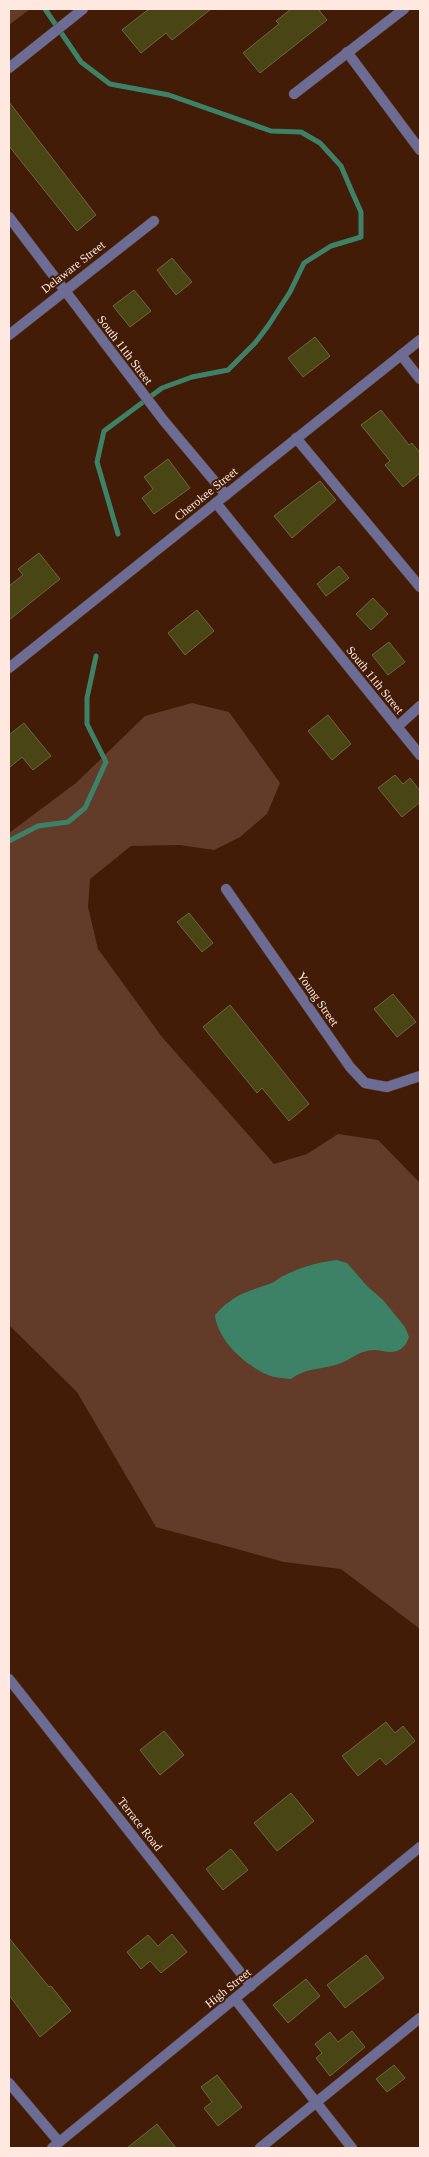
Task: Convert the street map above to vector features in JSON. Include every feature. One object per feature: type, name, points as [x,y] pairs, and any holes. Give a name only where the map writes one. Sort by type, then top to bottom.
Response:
[{"type":"street","points":[[9,68],[82,9]]},
{"type":"street","points":[[294,94],[404,9]]},
{"type":"street","points":[[347,52],[420,150]]},
{"type":"street","name":"South 11th Street","points":[[9,217],[138,388],[226,495]]},
{"type":"street","name":"Delaware Street","points":[[9,335],[154,220]]},
{"type":"street","name":"Cherokee Street","points":[[9,668],[420,340]]},
{"type":"street","points":[[401,355],[420,379]]},
{"type":"street","points":[[296,438],[420,587]]},
{"type":"street","name":"South 11th Street","points":[[216,503],[420,755]]},
{"type":"street","points":[[397,727],[420,706]]},
{"type":"street","name":"Young Street","points":[[226,889],[350,1067],[365,1083],[387,1087],[415,1077]]},
{"type":"street","name":"Terrace Road","points":[[9,1678],[251,1986]]},
{"type":"street","name":"High Street","points":[[56,2145],[420,1847]]},
{"type":"street","points":[[234,1999],[352,2148]]},
{"type":"street","points":[[260,2148],[420,2018]]},
{"type":"street","points":[[9,2083],[56,2145]]},
{"type":"shaded area","points":[[9,9],[30,9],[9,25]]},
{"type":"shaded area","points":[[192,703],[229,712],[280,783],[267,814],[240,837],[214,850],[180,845],[131,846],[90,879],[88,907],[98,949],[162,1037],[274,1164],[307,1154],[338,1134],[378,1140],[420,1183],[420,1629],[341,1569],[284,1562],[156,1527],[77,1392],[9,1325],[9,833],[76,783],[145,716]]},
{"type":"shaded area","points":[[337,1260],[347,1263],[368,1287],[383,1300],[405,1327],[409,1337],[402,1348],[391,1352],[374,1350],[363,1352],[340,1363],[307,1371],[291,1379],[274,1377],[259,1371],[227,1343],[217,1325],[215,1315],[229,1302],[248,1291],[272,1283],[297,1270]]},
{"type":"building","points":[[149,9],[211,9],[172,40],[166,33],[141,53],[122,30]]},
{"type":"building","points":[[291,9],[318,9],[327,20],[260,73],[243,53],[279,24],[276,21]]},
{"type":"building","points":[[9,102],[96,215],[77,231],[9,146]]},
{"type":"building","points":[[172,258],[192,282],[176,295],[157,270]]},
{"type":"building","points":[[134,290],[151,311],[130,327],[113,306]]},
{"type":"building","points":[[315,337],[330,356],[303,377],[288,358]]},
{"type":"building","points":[[381,410],[409,445],[412,443],[420,453],[420,473],[403,487],[385,465],[390,461],[361,425]]},
{"type":"building","points":[[168,459],[190,488],[154,514],[142,498],[153,489],[144,477]]},
{"type":"building","points":[[320,481],[336,500],[292,538],[274,516]]},
{"type":"building","points":[[39,553],[60,579],[9,620],[9,586],[23,575],[18,569]]},
{"type":"building","points":[[339,566],[349,578],[326,596],[317,584]]},
{"type":"building","points":[[373,598],[388,614],[371,630],[356,614]]},
{"type":"building","points":[[197,610],[214,631],[185,655],[168,633]]},
{"type":"building","points":[[389,642],[405,662],[388,675],[372,655]]},
{"type":"building","points":[[328,715],[351,744],[332,760],[308,731]]},
{"type":"building","points":[[24,723],[51,756],[33,770],[22,757],[9,768],[9,735]]},
{"type":"building","points":[[395,775],[403,784],[410,778],[420,791],[420,802],[402,817],[378,788]]},
{"type":"building","points":[[189,913],[213,943],[202,952],[177,922]]},
{"type":"building","points":[[393,994],[416,1022],[397,1037],[374,1009]]},
{"type":"building","points":[[230,1005],[309,1104],[289,1121],[262,1088],[257,1093],[203,1027]]},
{"type":"building","points":[[386,1722],[395,1733],[403,1726],[415,1741],[386,1765],[380,1758],[358,1776],[342,1756]]},
{"type":"building","points":[[164,1731],[184,1755],[160,1775],[140,1750]]},
{"type":"building","points":[[291,1793],[314,1821],[277,1851],[254,1823]]},
{"type":"building","points":[[231,1849],[248,1870],[223,1890],[206,1869]]},
{"type":"building","points":[[172,1934],[187,1952],[161,1973],[150,1961],[141,1969],[127,1952],[148,1935],[158,1946]]},
{"type":"building","points":[[9,1938],[71,2011],[40,2037],[9,1995]]},
{"type":"building","points":[[366,1955],[384,1978],[345,2008],[327,1985]]},
{"type":"building","points":[[306,1979],[320,1996],[288,2023],[273,2005]]},
{"type":"building","points":[[352,2031],[365,2047],[330,2076],[316,2058],[322,2053],[315,2044],[330,2032],[338,2042]]},
{"type":"building","points":[[394,2065],[405,2078],[387,2092],[376,2079]]},
{"type":"building","points":[[217,2075],[242,2107],[218,2126],[204,2108],[212,2102],[201,2087]]},
{"type":"building","points":[[157,2124],[176,2148],[127,2148]]},
{"type":"waterway","points":[[45,9],[81,62],[110,84],[169,95],[271,131],[301,132],[320,143],[341,166],[361,212],[361,237],[331,246],[304,263],[290,292],[268,326],[255,343],[228,370],[192,377],[162,388],[104,431],[97,462],[118,534]]},
{"type":"waterway","points":[[9,841],[38,826],[68,822],[85,808],[106,762],[87,724],[87,698],[96,656]]}]
